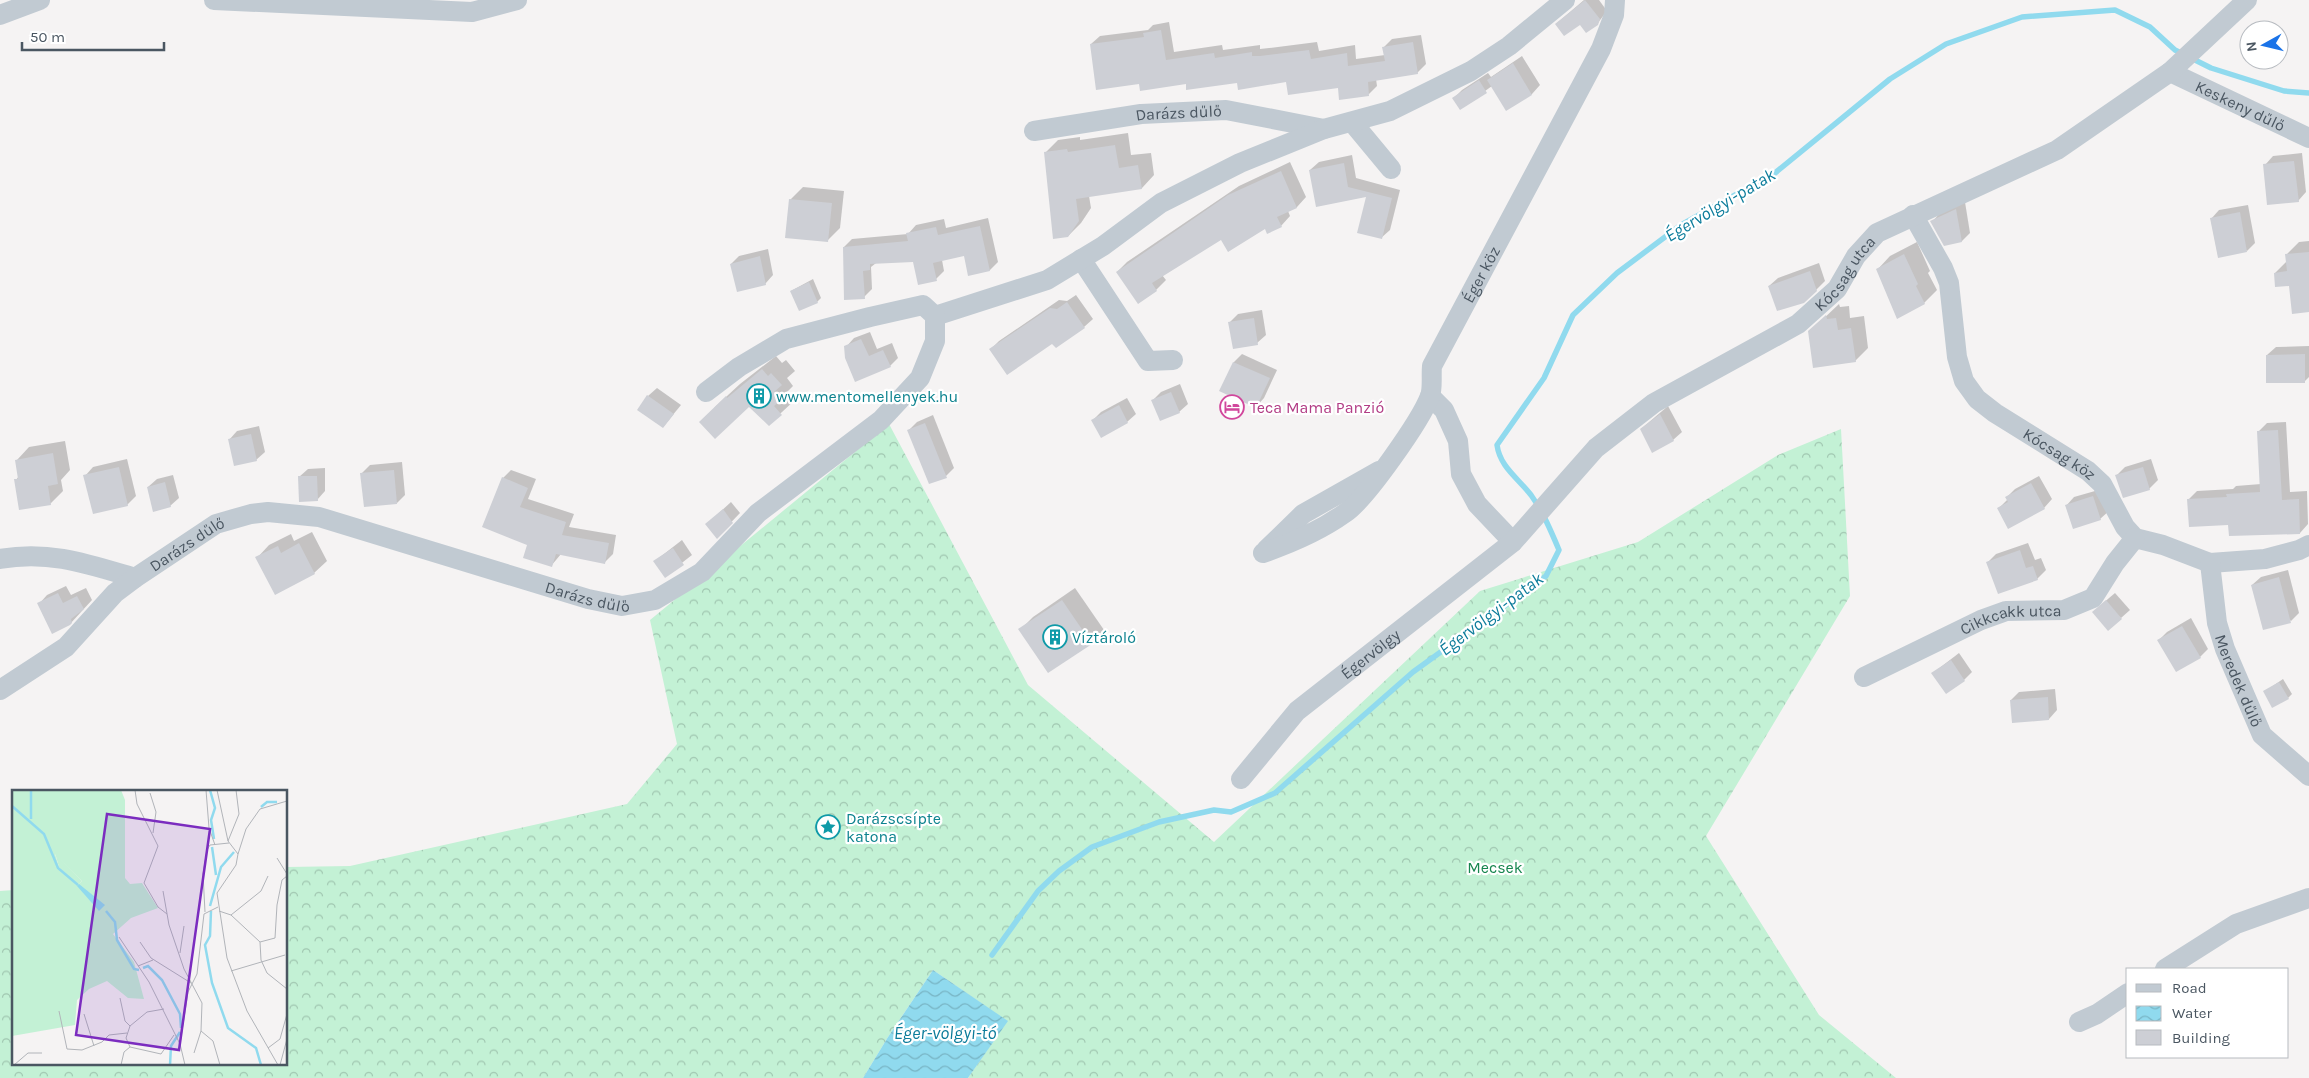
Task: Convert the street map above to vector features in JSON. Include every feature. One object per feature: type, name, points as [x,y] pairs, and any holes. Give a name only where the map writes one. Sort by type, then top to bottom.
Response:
[{"type":"street","points":[[0,15],[40,0]]},
{"type":"street","points":[[214,0],[472,12],[517,0]]},
{"type":"street","name":"Darázs dűlő","points":[[0,690],[66,647],[115,593],[135,578],[216,524],[251,514],[287,513],[319,517],[588,599],[622,606],[655,600],[702,572],[758,513],[881,420],[920,378],[935,342],[935,316],[1047,280],[1080,260],[1162,203],[1240,163],[1324,129],[1390,111],[1471,71],[1509,46],[1565,0]]},
{"type":"street","name":"Éger köz","points":[[1430,396],[1432,366],[1601,49],[1614,15],[1615,0]]},
{"type":"street","name":"Kócsag utca","points":[[1513,542],[1596,448],[1654,403],[1798,324],[1837,289],[1856,256],[1877,233],[2057,150],[2175,68],[2248,0]]},
{"type":"street","name":"Keskeny dűlő","points":[[2175,68],[2309,138]]},
{"type":"street","name":"Darázs dűlő","points":[[1034,131],[1141,114],[1226,110],[1324,129]]},
{"type":"street","points":[[1352,122],[1391,169]]},
{"type":"street","name":"Kócsag köz","points":[[1913,215],[1944,268],[1949,283],[1957,357],[1964,380],[1977,399],[1995,413],[2088,471],[2102,484],[2125,527],[2135,538]]},
{"type":"street","points":[[1080,260],[1148,361],[1173,360]]},
{"type":"street","points":[[706,392],[739,367],[786,339],[923,305],[935,316]]},
{"type":"street","points":[[1383,469],[1303,514],[1263,553],[1300,540],[1346,513],[1365,496],[1415,423],[1430,396],[1444,410],[1458,441],[1461,474],[1477,504],[1513,542]]},
{"type":"street","points":[[2135,538],[2163,546],[2210,564],[2265,559],[2300,550],[2309,545]]},
{"type":"street","name":"Cikkcakk utca","points":[[1864,677],[1981,620],[2006,611],[2064,610],[2093,598],[2115,563],[2135,538]]},
{"type":"street","name":"Égervölgy","points":[[1241,779],[1297,711],[1513,542]]},
{"type":"street","name":"Darázs dűlő","points":[[0,559],[22,555],[64,558],[135,578]]},
{"type":"street","name":"Meredek dűlő","points":[[2210,564],[2217,623],[2225,649],[2262,735],[2309,776]]},
{"type":"street","points":[[2167,968],[2236,924],[2309,898]]},
{"type":"street","points":[[2079,1022],[2097,1014],[2126,994]]},
{"type":"green space","name":"Mecsek","points":[[889,424],[1028,685],[1214,842],[1480,591],[1638,542],[1778,455],[1841,429],[1850,596],[1706,836],[1819,1015],[1896,1078],[968,1078],[1007,1021],[933,970],[863,1078],[0,1078],[0,891],[12,890],[12,1066],[288,1066],[288,867],[350,866],[627,804],[677,744],[650,620]]},
{"type":"water","name":"Éger-völgyi-tó","points":[[933,970],[1008,1021],[968,1078],[863,1078],[888,1037]]},
{"type":"building","points":[[1585,0],[1600,19],[1598,25],[1586,33],[1580,25],[1564,36],[1555,24]]},
{"type":"building","points":[[1161,30],[1166,60],[1214,53],[1215,58],[1252,52],[1252,56],[1260,56],[1309,50],[1311,59],[1347,53],[1348,66],[1385,61],[1382,47],[1413,42],[1418,74],[1368,82],[1369,96],[1339,100],[1338,88],[1288,95],[1286,82],[1238,90],[1237,83],[1186,90],[1186,84],[1140,91],[1139,84],[1096,90],[1090,44],[1144,37],[1143,33]]},
{"type":"building","points":[[1513,63],[1532,95],[1506,111],[1487,80]]},
{"type":"building","points":[[1479,80],[1487,93],[1460,110],[1452,98]]},
{"type":"building","points":[[1115,145],[1119,168],[1138,165],[1142,189],[1076,199],[1079,221],[1068,237],[1053,239],[1044,152],[1067,149],[1068,152]]},
{"type":"building","points":[[2294,161],[2299,202],[2267,205],[2263,164]]},
{"type":"building","points":[[1344,163],[1348,187],[1392,198],[1382,239],[1357,233],[1366,197],[1316,207],[1309,170]]},
{"type":"building","points":[[1281,171],[1297,208],[1277,217],[1282,227],[1267,234],[1265,229],[1228,252],[1221,240],[1152,283],[1157,291],[1138,304],[1116,272],[1228,195]]},
{"type":"building","points":[[789,199],[832,203],[828,242],[785,238]]},
{"type":"building","points":[[1956,209],[1962,242],[1944,246],[1930,221]]},
{"type":"building","points":[[2240,212],[2247,252],[2218,258],[2210,218]]},
{"type":"building","points":[[980,226],[990,271],[968,276],[964,256],[933,263],[937,281],[918,285],[913,262],[870,264],[870,270],[863,271],[865,299],[844,300],[843,247],[908,241],[906,233],[936,227],[938,235]]},
{"type":"building","points":[[2309,252],[2309,312],[2292,314],[2289,286],[2275,287],[2274,273],[2287,271],[2285,254]]},
{"type":"building","points":[[1904,254],[1925,304],[1897,319],[1876,269]]},
{"type":"building","points":[[760,256],[766,285],[737,292],[730,264]]},
{"type":"building","points":[[1810,271],[1817,291],[1804,303],[1777,311],[1768,286]]},
{"type":"building","points":[[809,282],[818,303],[799,311],[790,291]]},
{"type":"building","points":[[1067,302],[1085,328],[1056,348],[1052,344],[1007,375],[989,349],[1050,308],[1057,309]]},
{"type":"building","points":[[1826,315],[1827,319],[1836,318],[1838,330],[1851,328],[1856,362],[1813,368],[1808,331]]},
{"type":"building","points":[[1254,318],[1258,345],[1233,349],[1228,322]]},
{"type":"building","points":[[861,339],[869,356],[883,350],[891,367],[855,382],[845,358],[844,346]]},
{"type":"building","points":[[2305,354],[2305,383],[2266,383],[2266,355]]},
{"type":"building","points":[[1233,362],[1270,378],[1256,408],[1219,391]]},
{"type":"building","points":[[762,369],[768,376],[771,373],[782,385],[774,392],[781,400],[774,406],[782,415],[769,426],[749,407],[715,439],[699,422],[726,396],[727,398]]},
{"type":"building","points":[[1171,392],[1180,413],[1160,421],[1151,400]]},
{"type":"building","points":[[647,395],[674,414],[663,428],[637,410]]},
{"type":"building","points":[[1119,405],[1128,423],[1101,438],[1091,420]]},
{"type":"building","points":[[1660,414],[1674,441],[1652,453],[1640,429]]},
{"type":"building","points":[[925,423],[947,478],[929,484],[907,430]]},
{"type":"building","points":[[2278,430],[2282,500],[2299,499],[2300,534],[2229,536],[2228,525],[2189,527],[2187,499],[2227,497],[2226,494],[2260,492],[2257,431]]},
{"type":"building","points":[[251,434],[257,461],[234,466],[228,439]]},
{"type":"building","points":[[53,453],[58,484],[48,486],[51,505],[19,510],[14,479],[18,479],[15,460]]},
{"type":"building","points":[[119,467],[128,506],[93,514],[83,475]]},
{"type":"building","points":[[2143,467],[2150,490],[2123,498],[2115,475]]},
{"type":"building","points":[[394,470],[397,504],[364,507],[360,473]]},
{"type":"building","points":[[298,476],[317,476],[318,501],[299,502]]},
{"type":"building","points":[[502,477],[528,488],[520,507],[566,522],[562,535],[609,543],[605,564],[556,554],[552,567],[523,558],[527,545],[482,527]]},
{"type":"building","points":[[165,482],[171,507],[153,512],[147,487]]},
{"type":"building","points":[[2031,483],[2045,509],[2008,529],[1997,508],[2008,502],[2005,497]]},
{"type":"building","points":[[2093,496],[2101,520],[2073,529],[2065,505]]},
{"type":"building","points":[[723,509],[733,523],[717,539],[705,524]]},
{"type":"building","points":[[299,543],[315,574],[275,595],[255,557],[278,546],[281,553]]},
{"type":"building","points":[[673,548],[684,565],[665,578],[653,561]]},
{"type":"building","points":[[2020,550],[2026,568],[2033,566],[2038,580],[1998,594],[1986,562]]},
{"type":"building","points":[[2279,577],[2291,623],[2263,630],[2251,585]]},
{"type":"building","points":[[58,593],[63,603],[77,596],[84,609],[71,619],[72,623],[70,625],[52,634],[37,603]]},
{"type":"building","name":"Víztároló","points":[[1062,600],[1092,644],[1048,673],[1018,629]]},
{"type":"building","points":[[2106,600],[2122,619],[2108,631],[2092,612]]},
{"type":"building","points":[[2182,626],[2201,658],[2176,672],[2157,640]]},
{"type":"building","points":[[1951,660],[1965,681],[1946,694],[1931,673]]},
{"type":"building","points":[[2279,682],[2289,699],[2272,708],[2263,691]]},
{"type":"building","points":[[2048,697],[2049,720],[2012,723],[2010,700]]},
{"type":"waterway","name":"Égervölgyi-patak","points":[[992,955],[1038,891],[1059,871],[1092,847],[1159,822],[1214,810],[1231,812],[1275,793],[1413,672],[1546,576],[1559,550],[1539,508],[1531,495],[1510,472],[1502,460],[1497,445],[1544,378],[1573,315],[1617,273],[1681,225],[1775,173],[1890,79],[1946,44],[2022,17],[2115,10],[2150,27],[2175,50],[2211,68],[2284,91],[2309,93]]},
{"type":"place","name":"www.mentomellenyek.hu","points":[[759,396]]},
{"type":"place","name":"Teca Mama Panzió","points":[[1232,407]]},
{"type":"place","name":"Víztároló","points":[[1055,637]]},
{"type":"place","name":"Darázscsípte katona","points":[[828,827]]}]
